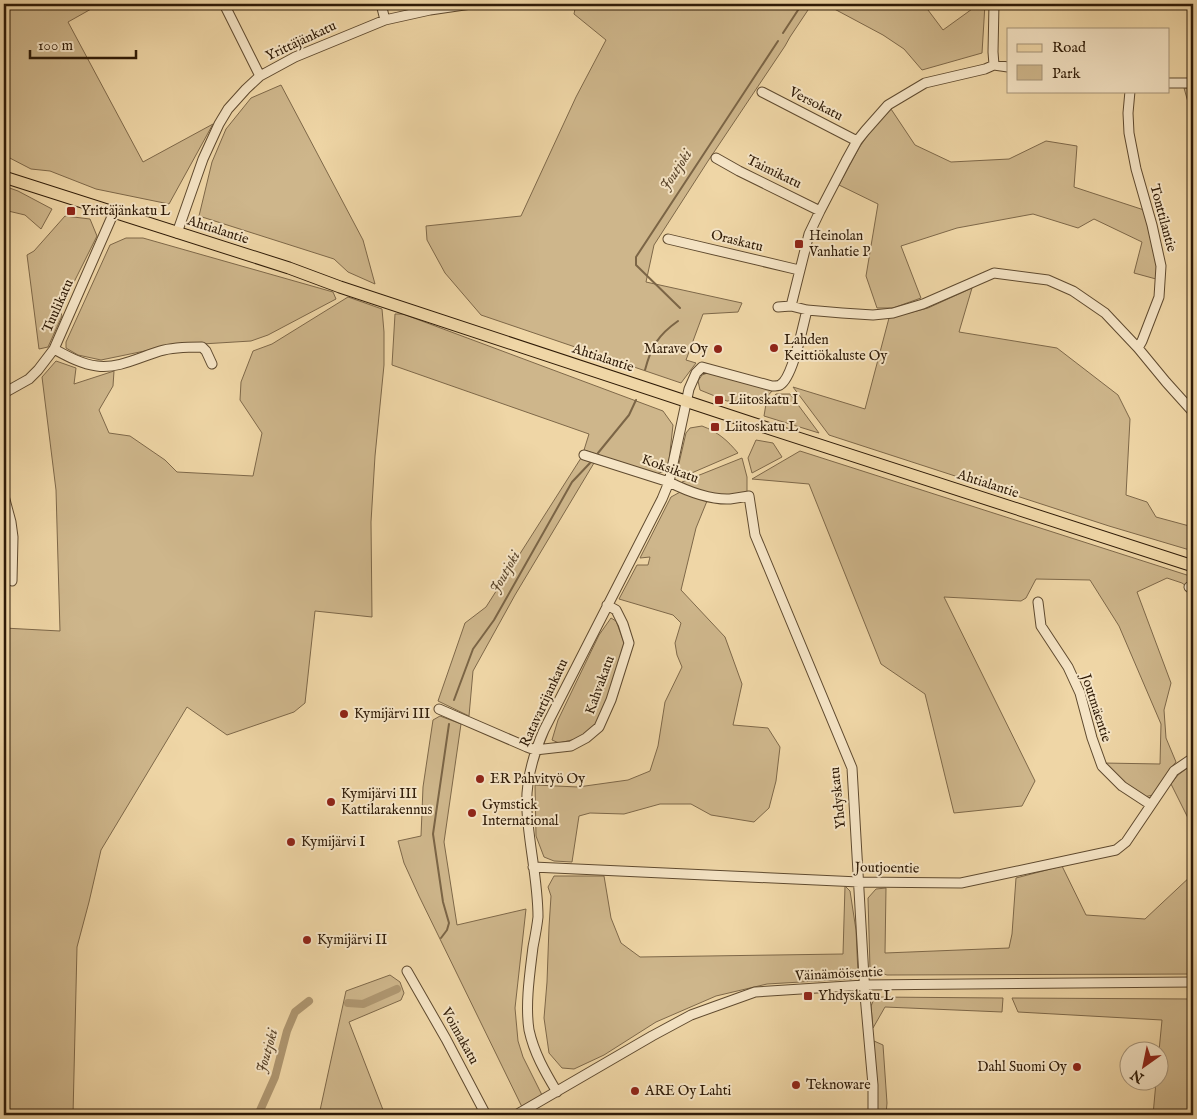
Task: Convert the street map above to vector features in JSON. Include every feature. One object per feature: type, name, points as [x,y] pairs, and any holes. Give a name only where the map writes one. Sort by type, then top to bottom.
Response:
[{"type":"main road","name":"Ahtialantie","points":[[4,176],[1193,566]]},
{"type":"street","points":[[224,4],[260,76]]},
{"type":"street","points":[[382,4],[385,20]]},
{"type":"street","name":"Yrittäjänkatu","points":[[177,233],[203,159],[219,124],[228,109],[260,76],[295,57],[385,20],[430,10],[471,4]]},
{"type":"street","points":[[544,4],[552,4]]},
{"type":"street","points":[[994,4],[994,65]]},
{"type":"street","points":[[791,306],[809,234],[820,211],[857,141],[888,105],[925,83],[985,69],[994,65],[1007,67]]},
{"type":"street","points":[[1170,83],[1193,83]]},
{"type":"street","name":"Versokatu","points":[[762,92],[857,141]]},
{"type":"street","name":"Tonttilantie","points":[[1130,92],[1129,132],[1136,169],[1152,225],[1161,266],[1159,297],[1138,348]]},
{"type":"street","name":"Taimikatu","points":[[716,158],[820,211]]},
{"type":"street","name":"Tuulikatu","points":[[4,393],[30,379],[54,349],[114,212]]},
{"type":"street","name":"Oraskatu","points":[[668,239],[799,270]]},
{"type":"street","points":[[778,307],[791,306],[807,310],[873,315],[893,313],[923,304],[994,273],[1048,280],[1074,291],[1105,313],[1193,412]]},
{"type":"street","name":"Ratavartijankatu","points":[[557,1092],[539,1061],[529,1029],[528,1002],[538,918],[527,810],[529,775],[535,750],[662,499],[669,482],[688,389],[696,373],[702,367],[772,386],[780,385],[786,380],[792,365],[807,310]]},
{"type":"street","points":[[54,349],[79,361],[103,367],[122,363],[161,350],[202,347],[212,364]]},
{"type":"street","name":"Koksikatu","points":[[584,455],[669,482],[710,498],[730,499],[749,496]]},
{"type":"street","points":[[4,496],[13,537],[12,581]]},
{"type":"street","name":"Yhdyskatu","points":[[749,496],[755,535],[852,768],[864,985],[873,1085],[873,1115]]},
{"type":"street","name":"Joutmäentie","points":[[1038,602],[1041,626],[1068,667],[1080,693],[1102,766],[1122,786],[1151,805]]},
{"type":"street","name":"Kahvakatu","points":[[439,709],[535,750],[571,746],[586,738],[599,728],[611,700],[629,643],[616,610],[607,605]]},
{"type":"street","name":"Joutjoentie","points":[[533,867],[859,882],[960,883],[1116,850],[1126,842],[1174,771],[1193,758]]},
{"type":"street","name":"Voimakatu","points":[[407,972],[446,1039],[486,1115]]},
{"type":"street","name":"Väinämöisentie","points":[[516,1115],[652,1036],[691,1016],[755,992],[864,985],[1193,982]]},
{"type":"green space","points":[[4,4],[100,4],[68,22],[143,162],[213,124],[169,204],[96,189],[50,171],[31,169],[4,155]]},
{"type":"green space","points":[[576,4],[812,4],[654,245],[646,282],[742,303],[738,312],[703,314],[686,360],[696,363],[681,383],[481,315],[445,273],[427,240],[426,226],[521,216],[576,97],[606,40],[574,14]]},
{"type":"green space","points":[[825,4],[927,4],[928,10],[943,30],[979,4],[985,4],[982,53],[922,70],[904,49],[883,35]]},
{"type":"green space","points":[[281,85],[363,240],[375,284],[348,272],[334,259],[199,216],[212,162],[226,129],[251,98]]},
{"type":"green space","points":[[1184,88],[1193,88],[1193,120]]},
{"type":"green space","points":[[891,109],[915,145],[951,162],[1009,159],[1046,141],[1077,146],[1074,187],[1144,210],[1157,267],[1156,279],[1134,273],[1142,242],[1094,219],[1078,228],[1033,214],[957,228],[901,246],[921,298],[893,308],[877,308],[866,276],[878,204],[839,185],[871,130]]},
{"type":"green space","points":[[4,186],[18,191],[52,209],[41,229],[25,215],[4,210]]},
{"type":"green space","points":[[65,216],[90,219],[97,236],[60,310],[62,316],[48,347],[39,349],[27,255],[34,251]]},
{"type":"green space","points":[[126,238],[143,238],[333,292],[336,299],[268,335],[251,341],[169,346],[101,360],[78,355],[66,348],[66,342],[110,245]]},
{"type":"green space","points":[[972,288],[959,332],[1057,348],[1118,395],[1130,419],[1126,495],[1147,502],[1156,517],[1193,527],[1193,551],[1109,526],[829,435],[793,387],[865,409],[889,318],[928,308]]},
{"type":"green space","points":[[348,297],[382,309],[384,332],[384,365],[371,522],[372,617],[315,611],[305,703],[294,712],[227,735],[187,707],[101,850],[77,947],[73,1115],[6,1115],[4,1110],[4,628],[60,631],[56,490],[42,377],[56,361],[76,368],[74,384],[114,371],[113,386],[99,410],[109,433],[130,436],[165,460],[177,472],[253,476],[262,433],[240,400],[241,382],[253,351],[272,344]]},
{"type":"green space","points":[[395,314],[403,314],[663,411],[673,425],[669,461],[665,471],[656,474],[584,450],[589,434],[392,365]]},
{"type":"green space","points":[[710,372],[773,390],[763,401],[727,401],[700,390],[698,381],[702,375]]},
{"type":"green space","points":[[776,394],[790,394],[819,433],[764,416],[766,404]]},
{"type":"green space","points":[[702,426],[722,437],[738,453],[680,478],[677,472],[686,433],[690,428]]},
{"type":"green space","points":[[756,440],[773,443],[782,457],[752,473],[748,458]]},
{"type":"green space","points":[[800,451],[1193,577],[1193,591],[1182,583],[1167,578],[1137,592],[1171,683],[1164,710],[1166,738],[1176,762],[1153,795],[1144,797],[1124,783],[1103,763],[1160,764],[1161,724],[1119,626],[1090,580],[1036,579],[1026,598],[1021,601],[944,597],[1035,781],[1022,806],[954,813],[925,694],[881,664],[809,484],[752,479]]},
{"type":"green space","points":[[581,458],[594,463],[515,595],[473,671],[469,716],[438,701],[465,623],[486,607]]},
{"type":"green space","points":[[742,458],[747,477],[747,493],[709,494],[690,488],[682,482]]},
{"type":"green space","points":[[682,491],[707,501],[696,528],[681,590],[725,637],[742,684],[733,725],[768,728],[780,747],[776,781],[769,808],[754,822],[711,815],[691,804],[660,804],[624,814],[590,813],[579,816],[572,862],[554,861],[544,857],[536,836],[535,785],[578,787],[628,780],[650,771],[658,746],[665,702],[682,667],[675,643],[681,623],[673,615],[619,599],[637,565],[648,565],[650,557],[640,558],[671,497]]},
{"type":"green space","points":[[611,618],[616,621],[625,645],[608,698],[595,726],[580,738],[559,743],[552,740],[558,720],[599,635]]},
{"type":"green space","points":[[440,716],[461,724],[444,842],[457,925],[526,909],[515,1008],[518,1041],[523,1057],[542,1095],[522,1107],[419,896],[404,863],[398,841],[421,836],[423,787],[433,720]]},
{"type":"green space","points":[[1193,764],[1193,828],[1171,784],[1178,775]]},
{"type":"green space","points":[[1062,866],[1086,915],[1145,919],[1193,874],[1193,974],[887,975],[870,969],[868,898],[876,889],[886,888],[885,953],[1009,948],[1012,934],[1016,878]]},
{"type":"green space","points":[[554,876],[604,876],[611,918],[621,943],[640,957],[843,954],[845,886],[850,891],[856,930],[858,974],[852,979],[767,984],[716,996],[656,1022],[604,1055],[574,1069],[562,1068],[549,1053],[544,1018],[551,896],[548,887]]},
{"type":"green space","points":[[390,975],[400,982],[404,993],[401,1000],[349,1022],[385,1115],[319,1115],[346,991]]},
{"type":"green space","points":[[875,997],[1003,998],[1002,1012],[885,1007],[873,1028],[871,1006]]},
{"type":"green space","points":[[1012,998],[1193,999],[1193,1115],[1153,1115],[1155,1092],[1170,1092],[1170,1042],[1160,1042],[1162,1020],[1018,1012]]},
{"type":"green space","points":[[874,1041],[883,1045],[887,1103],[886,1115],[876,1115]]},
{"type":"waterway","name":"Joutjoki","points":[[783,33],[802,4]]},
{"type":"waterway","name":"Joutjoki","points":[[680,308],[636,265],[636,257],[778,41]]},
{"type":"waterway","name":"Joutjoki","points":[[645,370],[656,342],[665,331],[678,321]]},
{"type":"waterway","name":"Joutjoki","points":[[598,453],[629,415],[636,400]]},
{"type":"waterway","name":"Joutjoki","points":[[454,700],[473,649],[494,620],[572,482],[590,463]]},
{"type":"waterway","name":"Joutjoki","points":[[441,938],[447,930],[449,923],[443,902],[433,834],[449,724]]},
{"type":"waterway","name":"Joutjoki","points":[[348,1003],[363,1004],[397,989]]},
{"type":"waterway","name":"Joutjoki","points":[[258,1115],[275,1077],[287,1031],[295,1012],[309,1001]]},
{"type":"place","name":"Yrittäjänkatu L","points":[[71,211]]},
{"type":"place","name":"Heinolan Vanhatie P","points":[[799,244]]},
{"type":"place","name":"Lahden Keittiökaluste Oy","points":[[774,348]]},
{"type":"place","name":"Marave Oy","points":[[718,349]]},
{"type":"place","name":"Liitoskatu I","points":[[719,400]]},
{"type":"place","name":"Liitoskatu L","points":[[715,427]]},
{"type":"place","name":"Kymijärvi III","points":[[344,714]]},
{"type":"place","name":"ER Pahvityö Oy","points":[[480,779]]},
{"type":"place","name":"Kymijärvi III Kattilarakennus","points":[[331,802]]},
{"type":"place","name":"Gymstick International","points":[[472,813]]},
{"type":"place","name":"Kymijärvi I","points":[[291,842]]},
{"type":"place","name":"Kymijärvi II","points":[[307,940]]},
{"type":"place","name":"Yhdyskatu L","points":[[808,996]]},
{"type":"place","name":"Dahl Suomi Oy","points":[[1077,1067]]},
{"type":"place","name":"Teknoware","points":[[796,1085]]},
{"type":"place","name":"ARE Oy Lahti","points":[[635,1091]]}]
